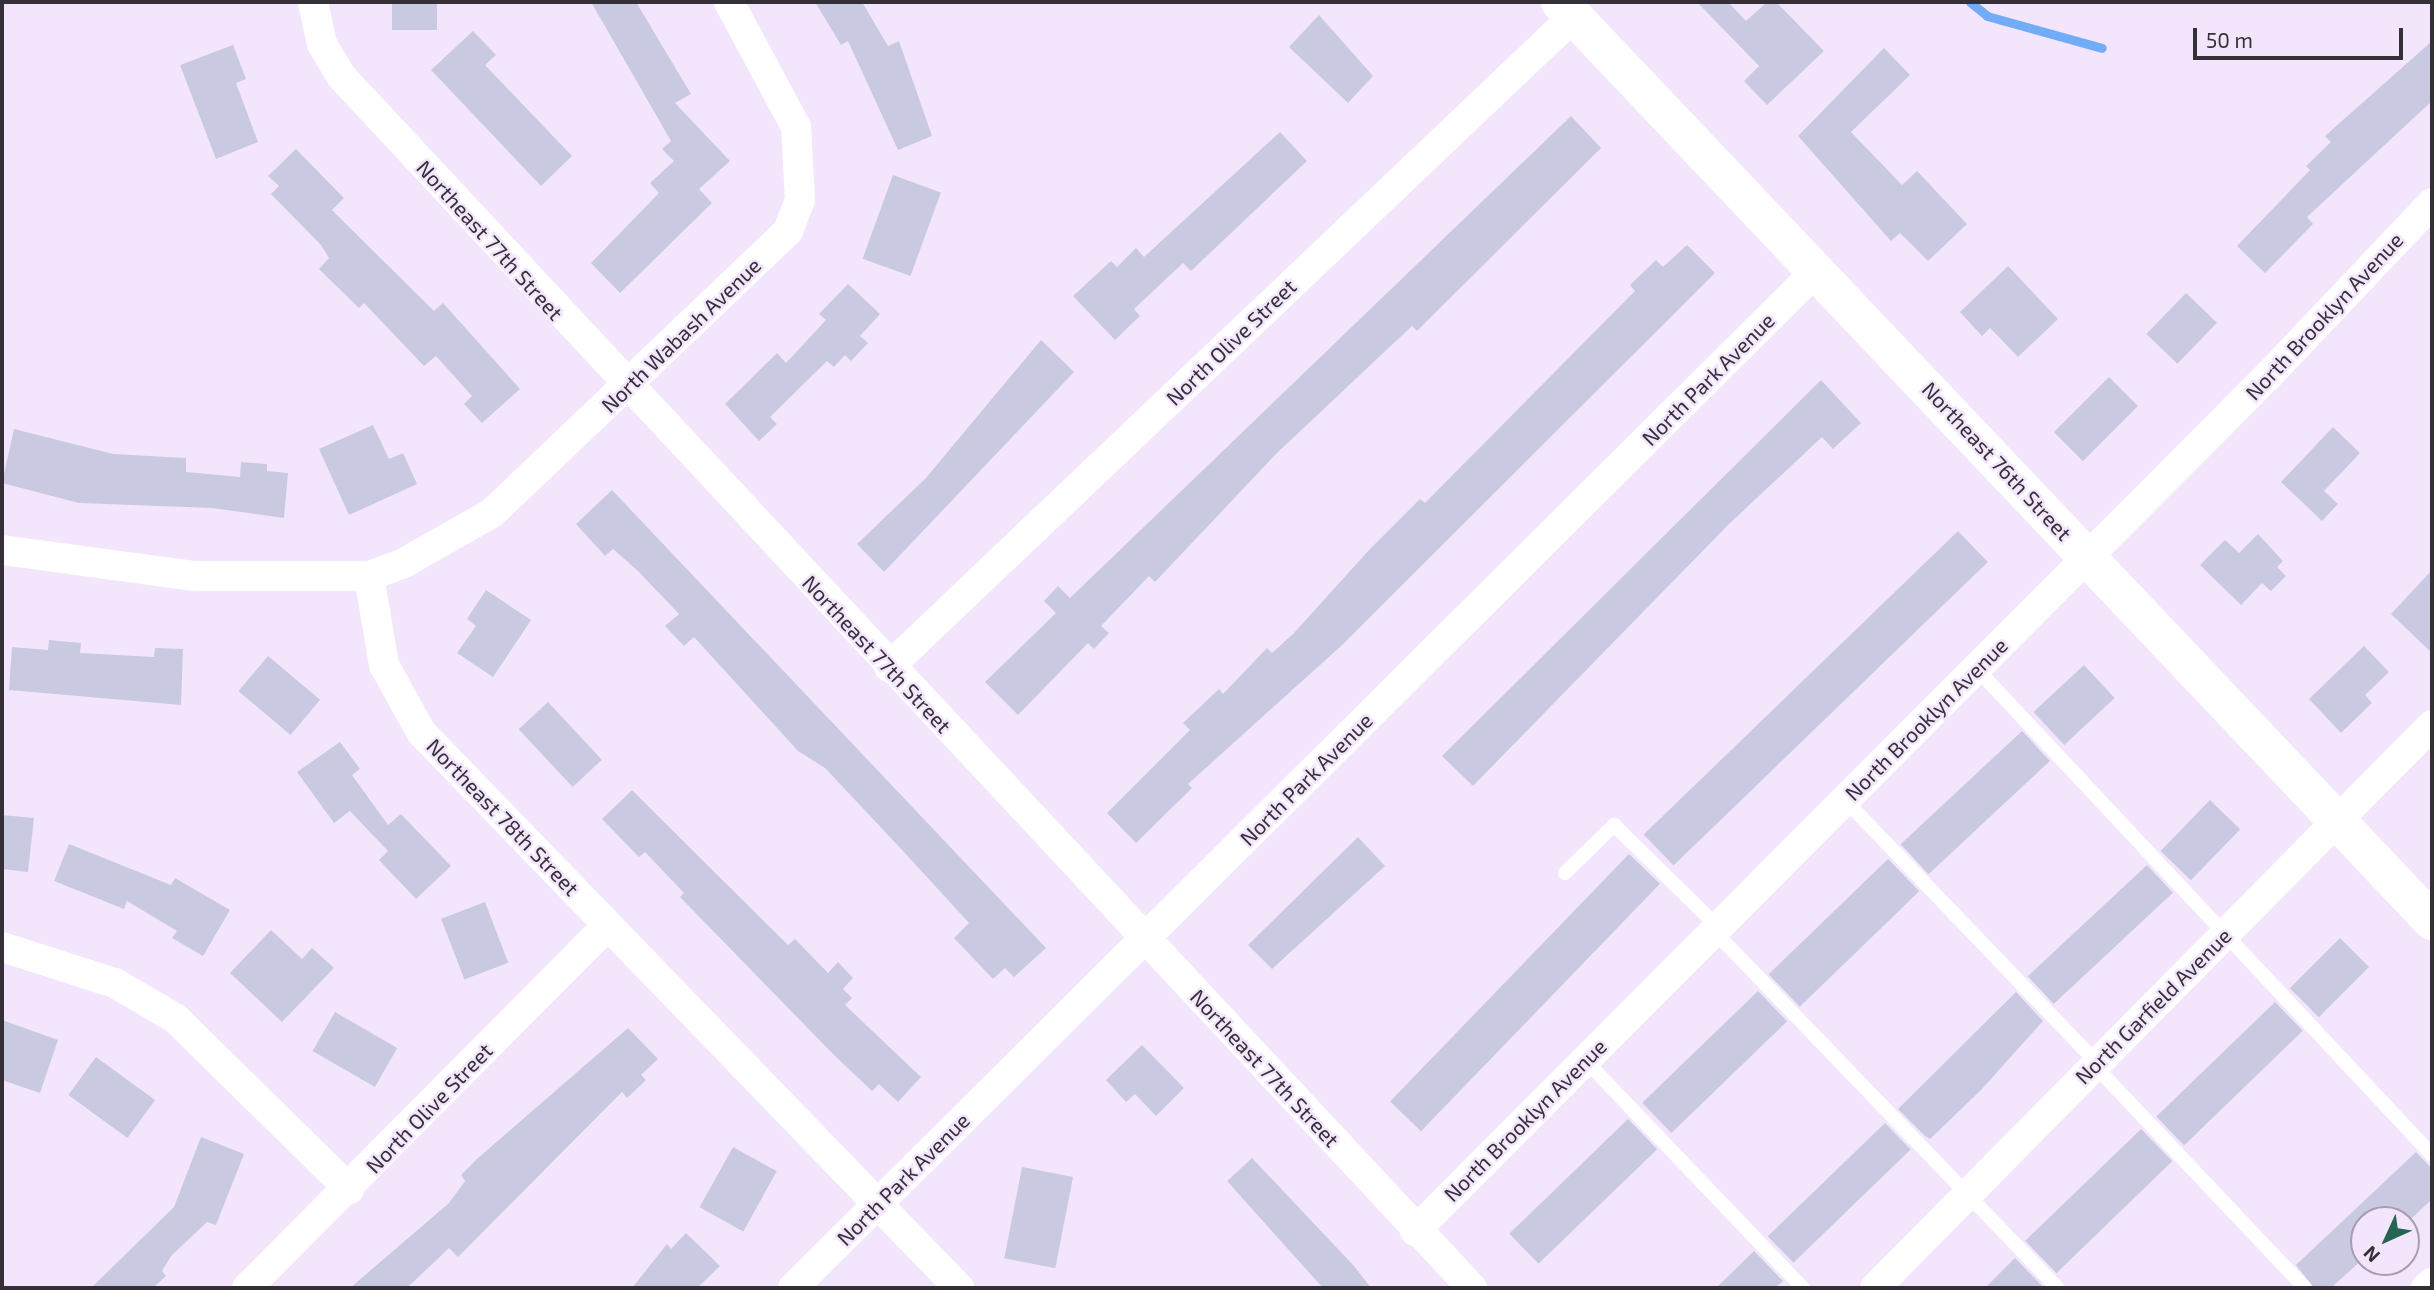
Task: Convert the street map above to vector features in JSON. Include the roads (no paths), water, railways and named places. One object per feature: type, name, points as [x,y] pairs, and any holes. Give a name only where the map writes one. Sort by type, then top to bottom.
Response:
[{"type":"street","name":"Northeast 77th Street","points":[[313,2],[322,44],[341,76],[626,389],[1147,938],[1415,1231],[1472,1288]]},
{"type":"street","name":"North Wabash Avenue","points":[[369,576],[402,564],[492,513],[626,389],[788,231],[800,200],[796,127],[729,2]]},
{"type":"street","name":"Northeast 76th Street","points":[[1567,9],[1818,269],[2087,557],[2339,819],[2432,921]]},
{"type":"street","name":"North Olive Street","points":[[889,667],[1567,9]]},
{"type":"street","name":"North Brooklyn Avenue","points":[[1415,1231],[2087,557],[2432,203]]},
{"type":"street","name":"North Park Avenue","points":[[793,1288],[1818,269]]},
{"type":"street","points":[[2,550],[195,576],[369,576]]},
{"type":"street","name":"Northeast 78th Street","points":[[369,576],[384,665],[421,732],[959,1288]]},
{"type":"street","name":"North Garfield Avenue","points":[[1875,1288],[2432,725]]},
{"type":"street","name":"North Olive Street","points":[[247,1288],[349,1189],[608,925]]},
{"type":"street","points":[[2,947],[115,983],[176,1019],[349,1189]]},
{"type":"street","points":[[2426,1288],[2432,1283]]},
{"type":"lane","points":[[1976,668],[2432,1155]]},
{"type":"lane","points":[[1845,800],[2305,1288]]},
{"type":"lane","points":[[1565,873],[1614,825],[2057,1288]]},
{"type":"lane","points":[[1585,1060],[1803,1288]]},
{"type":"waterway","points":[[1970,2],[1987,16],[2102,48]]}]
